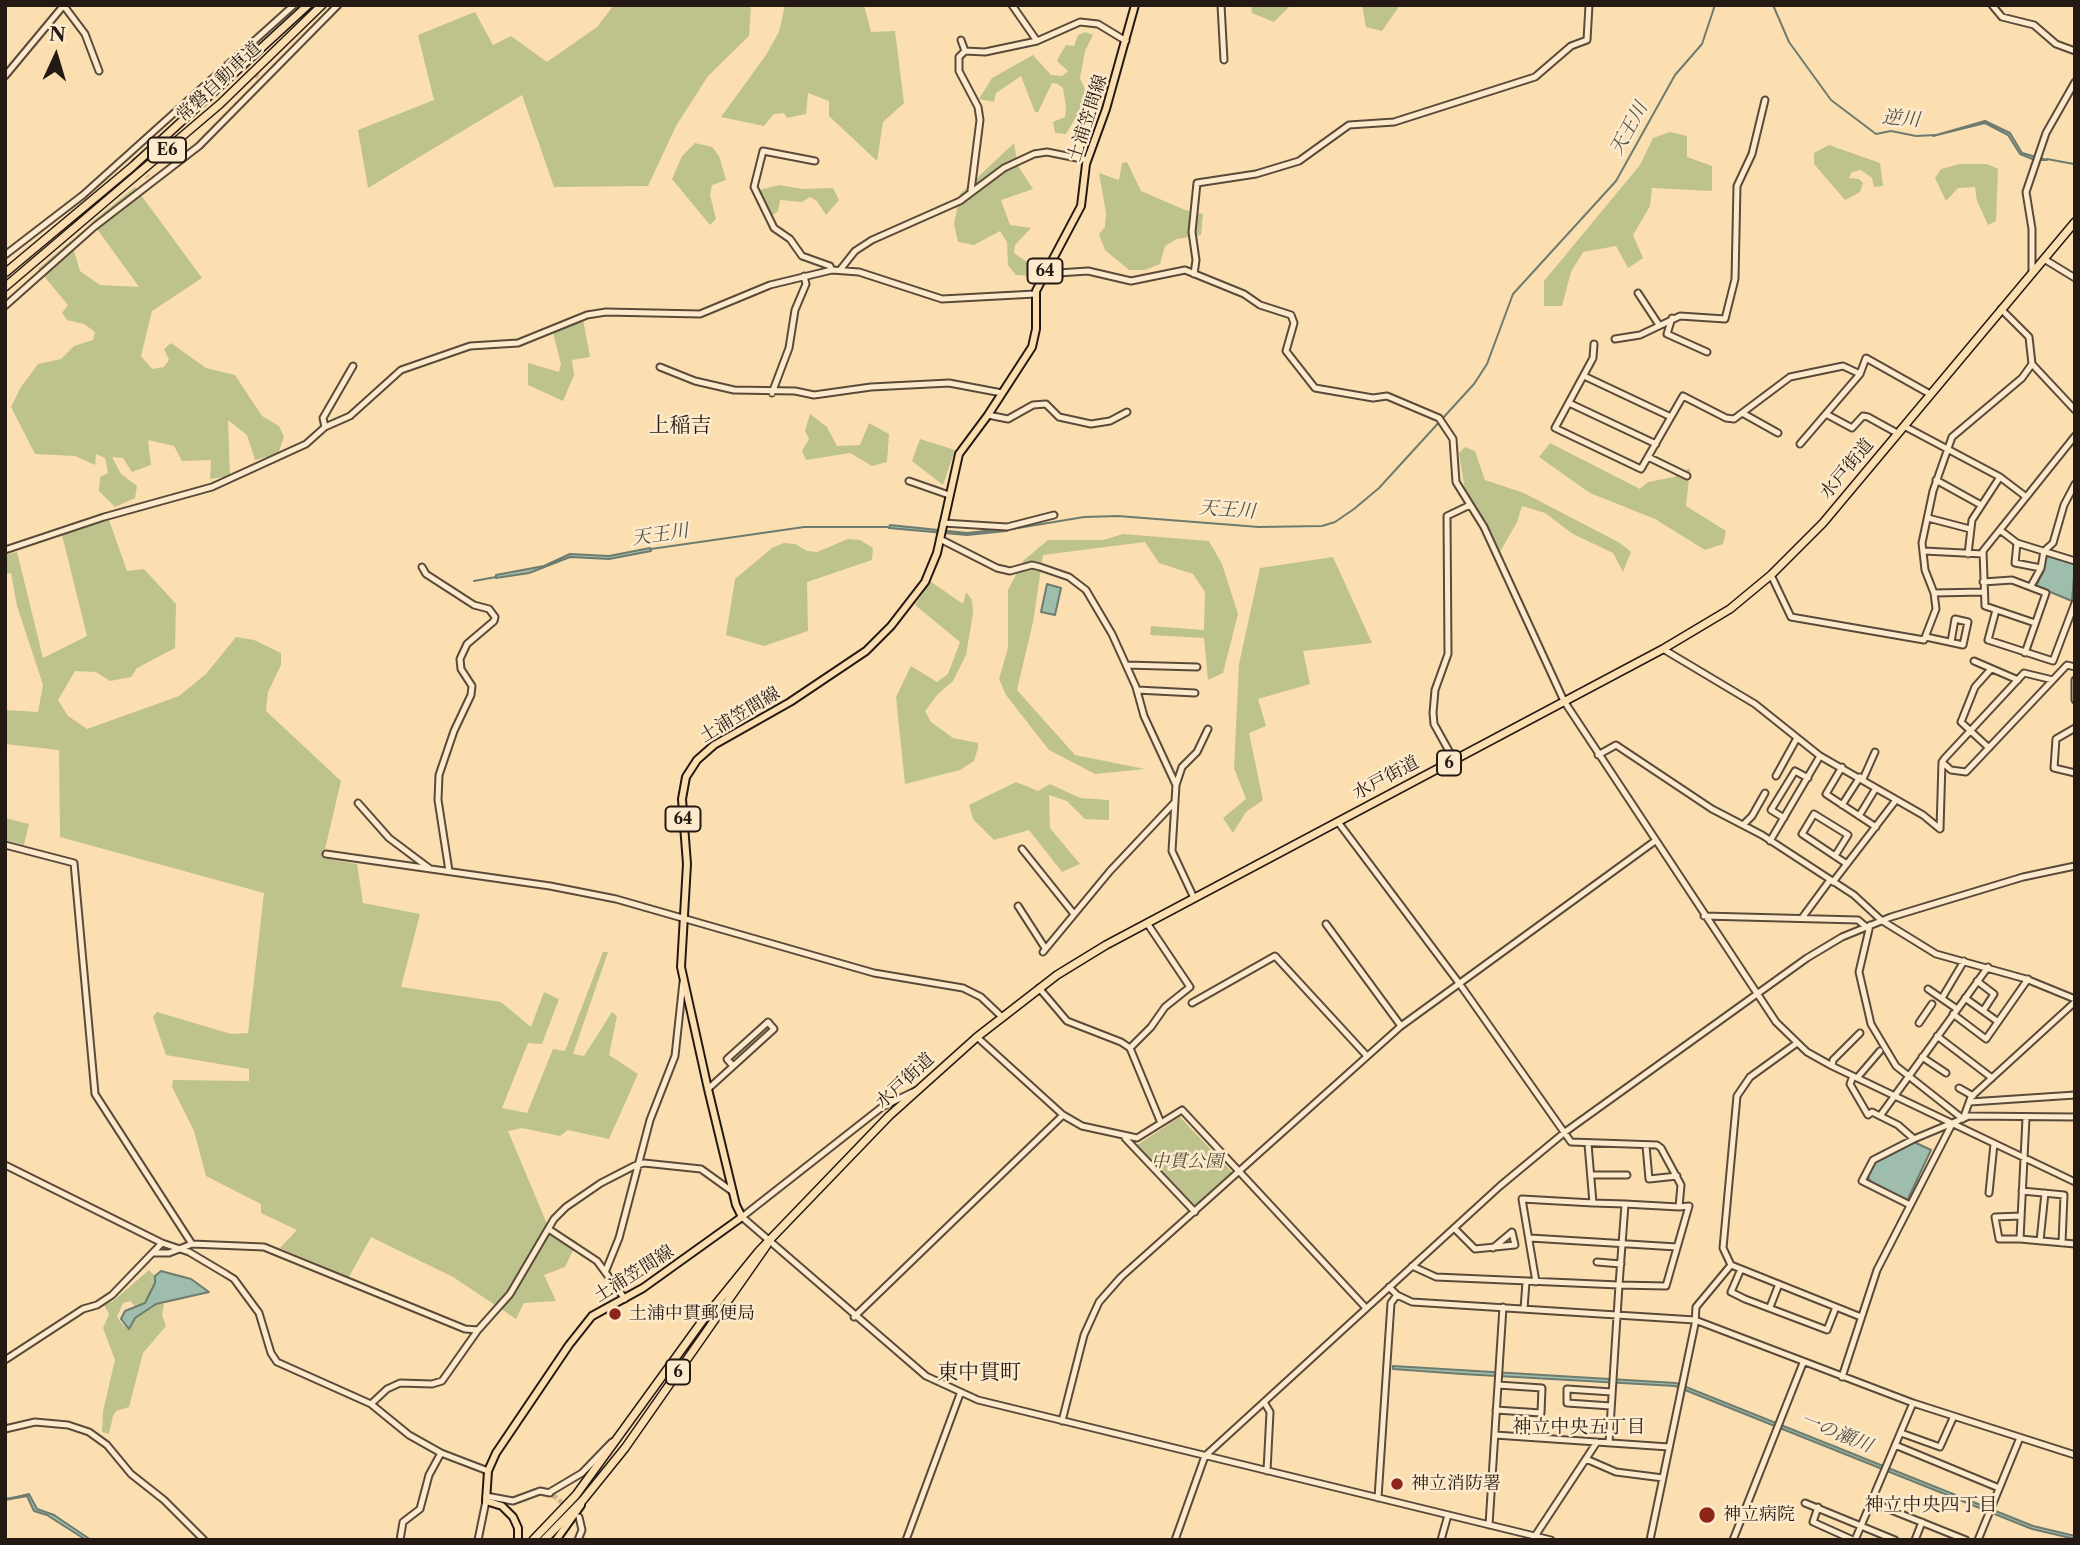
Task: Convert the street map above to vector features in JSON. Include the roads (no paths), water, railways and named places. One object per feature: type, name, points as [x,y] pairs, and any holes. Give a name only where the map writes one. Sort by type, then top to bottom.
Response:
[{"type":"highway","name":"常磐自動車道","points":[[5,273],[162,140],[308,5]]},
{"type":"highway","name":"常磐自動車道","points":[[5,286],[220,104],[322,5]]},
{"type":"highway","name":"水戸街道","points":[[533,1540],[576,1495],[704,1318],[768,1242],[917,1090],[977,1037],[1039,988],[1084,957],[1663,649],[1730,608],[1771,575],[1823,523],[2075,222]]},
{"type":"highway","name":"水戸街道","points":[[544,1540],[583,1500],[625,1448],[763,1254],[768,1242]]},
{"type":"main road","name":"土浦笠間線","points":[[486,1499],[488,1471],[506,1437],[586,1322],[625,1299],[742,1217],[733,1192],[683,982],[682,919],[687,864],[682,799],[690,770],[703,753],[722,739],[790,702],[879,640],[925,582],[941,531],[959,454],[1032,347],[1036,329],[1035,294],[1043,274],[1079,211],[1087,160],[1107,109],[1135,5]]},
{"type":"main road","points":[[486,1499],[502,1506],[513,1517],[518,1528],[518,1540]]},
{"type":"main road","points":[[556,1540],[583,1500]]},
{"type":"street","points":[[5,255],[131,155],[294,5]]},
{"type":"street","points":[[5,306],[150,179],[199,146],[338,5]]},
{"type":"street","points":[[1012,5],[1037,41]]},
{"type":"street","points":[[1221,5],[1224,60]]},
{"type":"street","points":[[1194,274],[1196,260],[1192,232],[1196,183],[1256,174],[1299,161],[1349,125],[1394,122],[1535,77],[1572,46],[1587,40],[1589,5]]},
{"type":"street","points":[[1992,5],[2002,17],[2034,25],[2056,44],[2075,51]]},
{"type":"street","points":[[5,76],[64,6],[85,34],[99,71]]},
{"type":"street","points":[[971,191],[980,120],[978,107],[959,71],[959,57],[965,51],[985,52],[1037,41],[1065,31],[1080,22],[1098,24],[1126,41]]},
{"type":"street","points":[[961,40],[965,51]]},
{"type":"street","points":[[258,77],[264,82]]},
{"type":"street","points":[[2032,274],[2032,229],[2026,191],[2044,137],[2075,82]]},
{"type":"street","points":[[1615,339],[1640,335],[1672,318],[1689,316],[1725,320],[1735,279],[1737,186],[1752,154],[1765,100]]},
{"type":"street","points":[[815,161],[764,151],[754,187],[774,228],[790,239],[802,256],[830,266],[832,270]]},
{"type":"street","points":[[839,270],[855,251],[872,240],[960,201],[1004,168],[1034,154],[1047,152],[1087,160]]},
{"type":"street","points":[[2044,259],[2075,278]]},
{"type":"street","points":[[5,550],[104,517],[212,487],[300,448],[325,427],[349,416],[401,370],[470,346],[519,343],[576,318],[606,312],[700,314],[769,285],[832,270],[869,275],[942,299],[1035,294]]},
{"type":"street","points":[[1043,274],[1088,271],[1124,281],[1179,270],[1194,274],[1244,293],[1260,305],[1291,315],[1294,323],[1286,351],[1315,387],[1373,398],[1387,396],[1441,420],[1453,439],[1456,482],[1489,539],[1564,701],[1776,1022],[1797,1043],[1832,1066],[2075,1182]]},
{"type":"street","points":[[772,393],[789,348],[795,310],[806,284],[804,276]]},
{"type":"street","points":[[1638,293],[1659,325]]},
{"type":"street","points":[[2001,309],[2029,337],[2032,364],[2075,410]]},
{"type":"street","points":[[1672,318],[1667,334],[1707,352]]},
{"type":"street","points":[[1594,344],[1595,354],[1555,428],[1641,470],[1682,396],[1726,418],[1744,414],[1790,377],[1843,366],[1860,374]]},
{"type":"street","points":[[1800,444],[1860,374],[1867,358],[1930,394]]},
{"type":"street","points":[[1771,575],[1791,617],[1924,640],[1936,609],[1934,593],[1924,570],[1924,551],[1936,480],[1947,448],[1952,437],[2022,378],[2032,364]]},
{"type":"street","points":[[325,427],[323,418],[353,366]]},
{"type":"street","points":[[660,367],[695,381],[734,390],[772,393],[795,391],[814,395],[871,387],[949,383],[1002,393]]},
{"type":"street","points":[[1584,376],[1671,417]]},
{"type":"street","points":[[1569,403],[1656,444]]},
{"type":"street","points":[[988,415],[1008,419],[1033,405],[1046,404],[1059,417],[1091,424],[1110,421],[1127,412]]},
{"type":"street","points":[[1744,414],[1777,433]]},
{"type":"street","points":[[1826,414],[1852,428],[1863,416],[1868,416],[1897,433]]},
{"type":"street","points":[[1904,426],[2000,477],[2025,496]]},
{"type":"street","points":[[2035,623],[1985,606],[1983,554],[2025,496],[2075,436]]},
{"type":"street","points":[[1648,457],[1687,476]]},
{"type":"street","points":[[1968,554],[1970,529],[1981,505],[2000,477]]},
{"type":"street","points":[[1936,480],[1981,505]]},
{"type":"street","points":[[909,481],[948,495]]},
{"type":"street","points":[[2031,586],[2041,568],[2044,551],[2053,542],[2067,498],[2075,484]]},
{"type":"street","points":[[2067,498],[2075,501]]},
{"type":"street","points":[[1454,760],[1434,724],[1433,713],[1435,690],[1448,654],[1447,516],[1469,505]]},
{"type":"street","points":[[941,531],[1007,527],[1054,515]]},
{"type":"street","points":[[1928,518],[1970,529]]},
{"type":"street","points":[[2000,530],[2017,544],[2075,561]]},
{"type":"street","points":[[941,531],[997,568],[1015,571],[1032,565],[1069,577],[1093,600],[1126,665],[1144,716],[1176,785]]},
{"type":"street","points":[[2017,544],[2015,563],[2041,568]]},
{"type":"street","points":[[1924,551],[1983,554]]},
{"type":"street","points":[[422,567],[426,574],[474,606],[489,609],[495,617],[467,644],[460,659],[461,669],[472,686],[471,695],[454,731],[439,775],[438,800],[449,871]]},
{"type":"street","points":[[1983,582],[2012,580],[2046,593],[2025,653]]},
{"type":"street","points":[[1934,593],[1984,592]]},
{"type":"street","points":[[1996,610],[1988,640],[2053,661],[2075,603]]},
{"type":"street","points":[[1926,637],[1963,645],[1968,622],[1955,619],[1951,642]]},
{"type":"street","points":[[1663,649],[1755,704],[1820,756],[1861,778],[1940,829],[1942,762],[2024,673],[2053,680]]},
{"type":"street","points":[[1974,661],[2018,680]]},
{"type":"street","points":[[1126,665],[1197,667]]},
{"type":"street","points":[[1942,762],[1951,770],[1966,772],[2067,665],[2075,667]]},
{"type":"street","points":[[1989,748],[1961,722],[1975,687],[1991,669]]},
{"type":"street","points":[[2075,680],[2075,700]]},
{"type":"street","points":[[1137,690],[1195,693]]},
{"type":"street","points":[[2075,728],[2056,739],[2054,768],[2075,773]]},
{"type":"street","points":[[1194,898],[1172,851],[1174,803],[1182,767],[1197,752],[1208,729]]},
{"type":"street","points":[[1776,776],[1797,738]]},
{"type":"street","points":[[1598,755],[1616,745],[1712,809],[1770,841],[1854,895],[1881,920],[1936,954],[2028,979],[2075,1000],[1971,1099],[1962,1118],[1952,1125],[1914,1139],[1872,1160],[1862,1181],[1910,1205]]},
{"type":"street","points":[[1842,805],[1875,752]]},
{"type":"street","points":[[1770,841],[1820,756]]},
{"type":"street","points":[[1842,768],[1826,794],[1877,827]]},
{"type":"street","points":[[1784,818],[1771,810],[1795,771],[1808,778]]},
{"type":"street","points":[[1859,816],[1876,788]]},
{"type":"street","points":[[1743,825],[1752,816],[1765,793]]},
{"type":"street","points":[[1802,918],[1896,800]]},
{"type":"street","points":[[358,803],[389,838],[429,868]]},
{"type":"street","points":[[1018,906],[1044,950],[1174,803]]},
{"type":"street","points":[[1835,856],[1848,835],[1814,814],[1802,834],[1835,856],[1847,864]]},
{"type":"street","points":[[1338,821],[1459,983],[1571,1142],[1657,1145],[1681,1185],[1679,1207]]},
{"type":"street","points":[[1062,1421],[1084,1335],[1099,1302],[1121,1277],[1401,1026],[1655,841]]},
{"type":"street","points":[[5,845],[74,863],[94,1094],[192,1244]]},
{"type":"street","points":[[1022,849],[1074,914]]},
{"type":"street","points":[[326,854],[590,894],[874,972],[963,988],[981,997],[1002,1017]]},
{"type":"street","points":[[1175,1540],[1205,1456],[1454,1227],[1565,1132],[1816,952],[1867,925],[2023,877],[2075,866]]},
{"type":"street","points":[[1704,916],[1858,920],[1867,925]]},
{"type":"street","points":[[1130,1048],[1156,1021],[1165,1007],[1190,987],[1147,923]]},
{"type":"street","points":[[1326,924],[1401,1026]]},
{"type":"street","points":[[1867,925],[1859,972],[1865,1007],[1888,1055],[1908,1077],[1962,1118],[2075,1117]]},
{"type":"street","points":[[1192,1003],[1275,956],[1367,1056]]},
{"type":"street","points":[[1942,998],[1964,961]]},
{"type":"street","points":[[1880,1116],[1988,967]]},
{"type":"street","points":[[1928,989],[1942,998],[1986,1039],[2028,979]]},
{"type":"street","points":[[1977,981],[1994,994],[1983,1010]]},
{"type":"street","points":[[606,1270],[640,1164],[647,1129],[675,1056],[683,982]]},
{"type":"street","points":[[1039,988],[1068,1021],[1130,1048],[1161,1123]]},
{"type":"street","points":[[1965,998],[1997,1021]]},
{"type":"street","points":[[1919,1023],[1932,1004]]},
{"type":"street","points":[[708,1089],[774,1029],[768,1022],[727,1059],[733,1066]]},
{"type":"street","points":[[1832,1066],[1833,1060],[1860,1032]]},
{"type":"street","points":[[1937,1036],[1992,1078]]},
{"type":"street","points":[[977,1037],[1063,1115],[1082,1126],[1137,1138],[1182,1110],[1366,1308]]},
{"type":"street","points":[[1797,1043],[1749,1077],[1737,1096],[1722,1241],[1724,1253],[1731,1265],[1861,1317]]},
{"type":"street","points":[[1880,1051],[1850,1084],[1860,1106],[1868,1115],[1872,1112],[1898,1125],[1914,1139]]},
{"type":"street","points":[[1922,1057],[1946,1073]]},
{"type":"street","points":[[1959,1088],[1971,1099],[2075,1095]]},
{"type":"street","points":[[917,1090],[882,1107],[742,1217],[912,1366],[960,1394],[1551,1540]]},
{"type":"street","points":[[854,1317],[1063,1115]]},
{"type":"street","points":[[2020,1239],[2026,1118]]},
{"type":"street","points":[[1842,1377],[1877,1270],[1952,1125]]},
{"type":"street","points":[[1124,1136],[1195,1212]]},
{"type":"street","points":[[1588,1144],[1593,1203]]},
{"type":"street","points":[[1989,1193],[1994,1144]]},
{"type":"street","points":[[1646,1146],[1650,1179],[1676,1176]]},
{"type":"street","points":[[371,1404],[387,1389],[400,1383],[432,1384],[442,1381],[478,1330],[510,1294],[566,1207],[601,1183],[640,1164],[701,1169],[733,1192]]},
{"type":"street","points":[[5,1165],[162,1244],[189,1252],[234,1279],[258,1313],[271,1353],[277,1362],[371,1404],[409,1435],[441,1453],[488,1471]]},
{"type":"street","points":[[1591,1175],[1627,1175]]},
{"type":"street","points":[[2022,1191],[2064,1195],[2062,1243]]},
{"type":"street","points":[[2040,1241],[2045,1193]]},
{"type":"street","points":[[1412,1266],[1436,1277],[1526,1282],[1666,1286],[1689,1206],[1522,1199],[1536,1282]]},
{"type":"street","points":[[1609,1443],[1625,1204]]},
{"type":"street","points":[[2021,1216],[1995,1217],[1999,1239],[2075,1244]]},
{"type":"street","points":[[1454,1227],[1475,1250],[1493,1248]]},
{"type":"street","points":[[550,1230],[606,1270],[625,1299]]},
{"type":"street","points":[[1530,1238],[1678,1247]]},
{"type":"street","points":[[5,1360],[67,1318],[83,1309],[97,1306],[112,1295],[162,1244]]},
{"type":"street","points":[[154,1253],[169,1253],[176,1248],[192,1244],[264,1247],[282,1251],[409,1307],[465,1329],[478,1330]]},
{"type":"street","points":[[1597,1262],[1621,1264]]},
{"type":"street","points":[[1650,1540],[1696,1307],[1731,1265]]},
{"type":"street","points":[[1741,1269],[1731,1292],[1827,1330],[1836,1307]]},
{"type":"street","points":[[1524,1309],[1526,1282]]},
{"type":"street","points":[[1770,1307],[1779,1284]]},
{"type":"street","points":[[1389,1287],[1397,1295],[1412,1302],[1695,1320],[1913,1404],[2019,1440],[2075,1455]]},
{"type":"street","points":[[1378,1498],[1391,1303],[1397,1295]]},
{"type":"street","points":[[1489,1525],[1503,1307]]},
{"type":"street","points":[[1733,1540],[1803,1363]]},
{"type":"street","points":[[1496,1410],[1541,1413],[1542,1388],[1498,1385]]},
{"type":"street","points":[[1611,1406],[1566,1403],[1567,1389],[1612,1392]]},
{"type":"street","points":[[906,1540],[960,1394]]},
{"type":"street","points":[[1264,1402],[1270,1412],[1267,1471]]},
{"type":"street","points":[[1818,1507],[1812,1522],[1854,1540],[1913,1404]]},
{"type":"street","points":[[1901,1433],[1941,1447],[1953,1418]]},
{"type":"street","points":[[5,1429],[35,1422],[68,1425],[89,1432],[107,1445],[131,1475],[164,1500],[204,1540]]},
{"type":"street","points":[[1495,1435],[1669,1447]]},
{"type":"street","points":[[478,1540],[486,1499],[513,1501],[540,1491],[551,1493],[582,1473],[600,1452],[620,1437]]},
{"type":"street","points":[[1978,1540],[2019,1440]]},
{"type":"street","points":[[1535,1536],[1597,1442]]},
{"type":"street","points":[[1895,1446],[1999,1488]]},
{"type":"street","points":[[400,1540],[403,1522],[420,1509],[429,1475],[441,1453]]},
{"type":"street","points":[[1586,1459],[1616,1472],[1662,1478]]},
{"type":"street","points":[[1871,1502],[1966,1540]]},
{"type":"street","points":[[1805,1503],[1895,1540]]},
{"type":"street","points":[[1441,1540],[1448,1515]]},
{"type":"street","points":[[578,1540],[582,1530],[579,1517]]},
{"type":"street","points":[[1915,1540],[1922,1522]]},
{"type":"waterway","name":"天王川","points":[[1012,529],[1084,517],[1118,516],[1259,527],[1322,526],[1335,522],[1354,509],[1379,488],[1474,384],[1487,364],[1513,294],[1616,181],[1675,75],[1702,44],[1715,5]]},
{"type":"waterway","name":"逆川","points":[[1773,5],[1789,42],[1831,100],[1876,134],[1891,131],[1916,136],[1936,135]]},
{"type":"waterway","name":"逆川","points":[[2047,159],[2074,164]]},
{"type":"waterway","name":"天王川","points":[[651,549],[804,527],[889,527]]},
{"type":"waterway","name":"天王川","points":[[474,581],[496,577]]},
{"type":"waterway","points":[[5,1499],[28,1495]]},
{"type":"tunnel","points":[[238,61],[258,77]]},
{"type":"tunnel","points":[[133,158],[148,177]]},
{"type":"tunnel","points":[[553,1495],[574,1513]]},
{"type":"place","name":"土浦中貫郵便局","points":[[615,1314]]},
{"type":"place","name":"神立消防署","points":[[1397,1484]]},
{"type":"place","name":"神立病院","points":[[1707,1515]]},
{"type":"district","name":"上稲吉","points":[[680,426]]},
{"type":"district","name":"東中貫町","points":[[979,1373]]},
{"type":"district","name":"神立中央五丁目","points":[[1579,1428]]},
{"type":"district","name":"神立中央四丁目","points":[[1931,1506]]},
{"type":"park label","name":"中貫公園","points":[[1187,1162]]},
{"type":"water label","name":"一の瀬川","points":[[1836,1433]]}]
